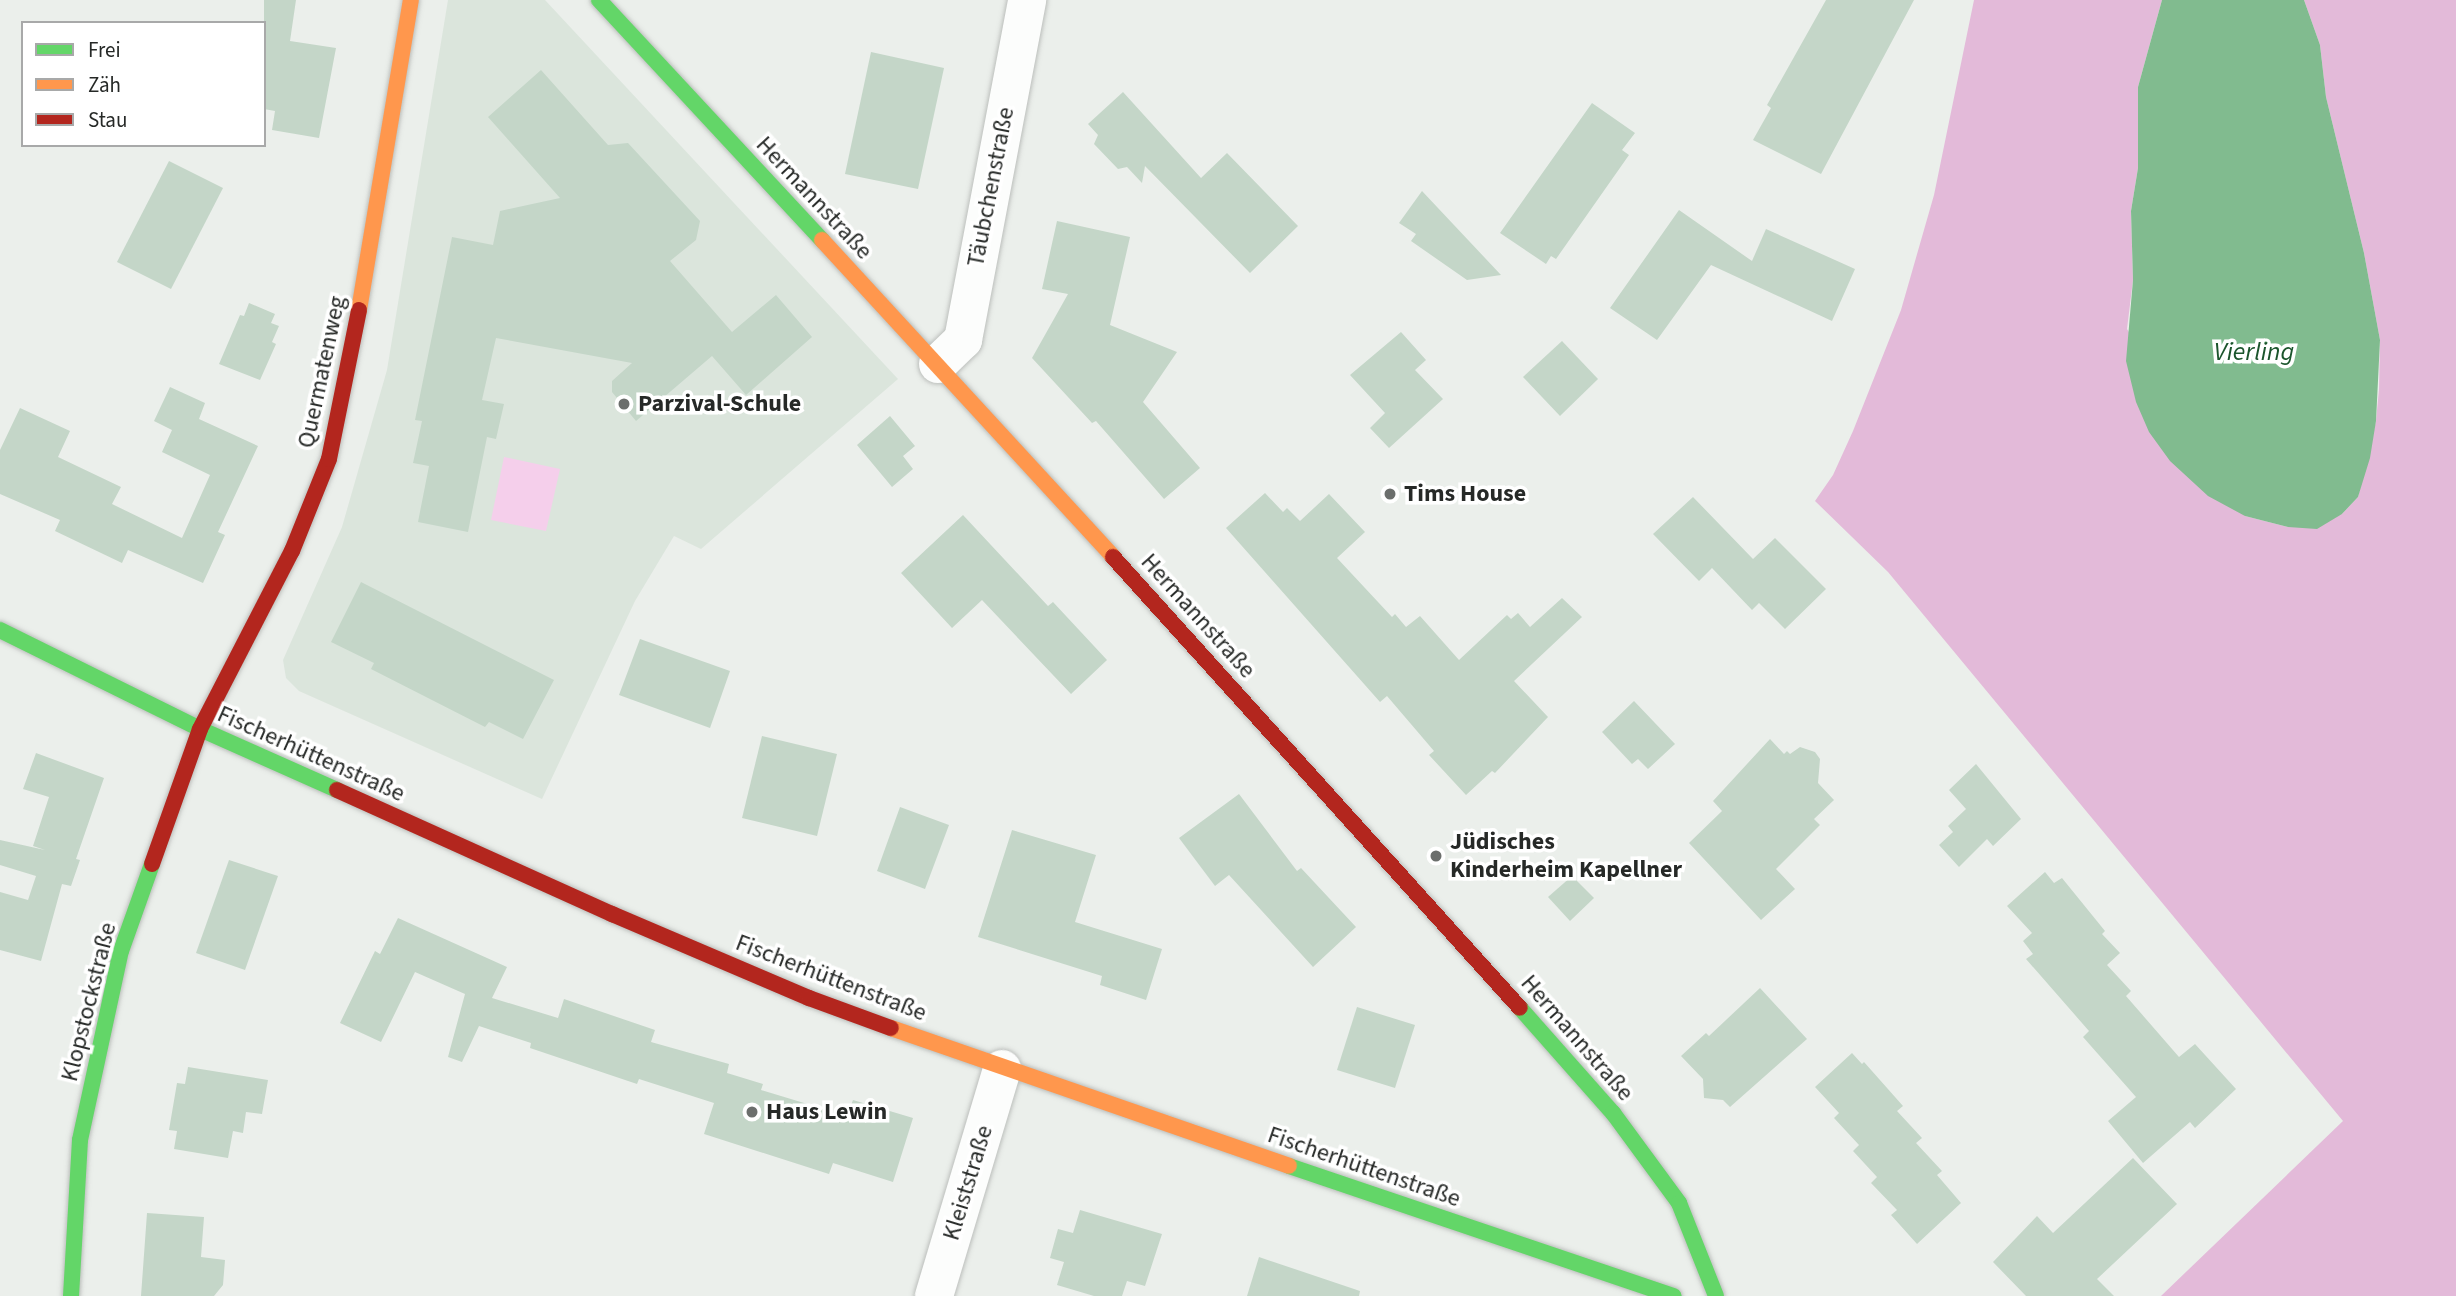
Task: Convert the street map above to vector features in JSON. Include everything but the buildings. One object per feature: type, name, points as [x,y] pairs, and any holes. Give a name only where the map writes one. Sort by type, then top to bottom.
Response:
[{"type":"street","name":"Quermatenweg","points":[[200,729],[292,551],[328,459],[349,368],[411,0]]},
{"type":"street","name":"Hermannstraße","points":[[599,0],[938,364],[1410,883],[1613,1113],[1679,1203],[1716,1296]]},
{"type":"street","name":"Täubchenstraße","points":[[938,364],[963,340],[1027,0]]},
{"type":"street","name":"Fischerhüttenstraße","points":[[0,630],[200,729],[612,914],[797,992],[1002,1069],[1674,1296]]},
{"type":"street","name":"Klopstockstraße","points":[[71,1296],[80,1140],[121,951],[200,729]]},
{"type":"street","name":"Kleiststraße","points":[[934,1296],[1002,1069]]},
{"type":"shaded area","name":"Parzival-Schule","points":[[448,0],[545,0],[898,379],[701,549],[674,536],[635,601],[542,799],[299,691],[286,678],[283,660],[342,527],[387,370]]},
{"type":"shaded area","points":[[1974,0],[2162,0],[2138,87],[2138,168],[2131,211],[2133,280],[2127,329],[2245,516],[2288,527],[2342,514],[2358,497],[2376,421],[2379,389],[2380,340],[2364,253],[2326,97],[2320,45],[2304,0],[2456,0],[2456,1296],[2161,1296],[2343,1121],[1888,572],[1815,501],[1833,475],[1853,431],[1901,310],[1934,195]]},
{"type":"shaded area","points":[[504,457],[560,469],[546,531],[491,520]]},
{"type":"water","name":"Vierling","points":[[2162,0],[2304,0],[2320,45],[2326,97],[2364,253],[2380,340],[2376,421],[2370,458],[2358,497],[2342,514],[2317,529],[2288,527],[2245,516],[2208,496],[2170,461],[2149,432],[2136,402],[2126,361],[2133,280],[2131,211],[2138,168],[2138,87]]},
{"type":"traffic: fast","points":[[599,0],[822,240]]},
{"type":"traffic: fast","points":[[0,630],[200,729],[337,790]]},
{"type":"traffic: fast","points":[[71,1296],[80,1140],[121,951],[152,864]]},
{"type":"traffic: fast","points":[[1520,1008],[1613,1113],[1679,1203],[1716,1296]]},
{"type":"traffic: fast","points":[[1289,1166],[1674,1296]]},
{"type":"traffic: slow","points":[[359,310],[411,0]]},
{"type":"traffic: slow","points":[[822,240],[1113,557]]},
{"type":"traffic: slow","points":[[891,1028],[1289,1166]]},
{"type":"traffic: jam","points":[[152,864],[200,729],[292,551],[329,459],[359,310]]},
{"type":"traffic: jam","points":[[1113,557],[1520,1008]]},
{"type":"traffic: jam","points":[[337,790],[612,914],[809,998],[891,1028]]},
{"type":"place","name":"Parzival-Schule","points":[[624,404]]},
{"type":"place","name":"Tims House","points":[[1390,494]]},
{"type":"place","name":"Jüdisches Kinderheim Kapellner","points":[[1436,856]]},
{"type":"place","name":"Haus Lewin","points":[[752,1112]]}]
